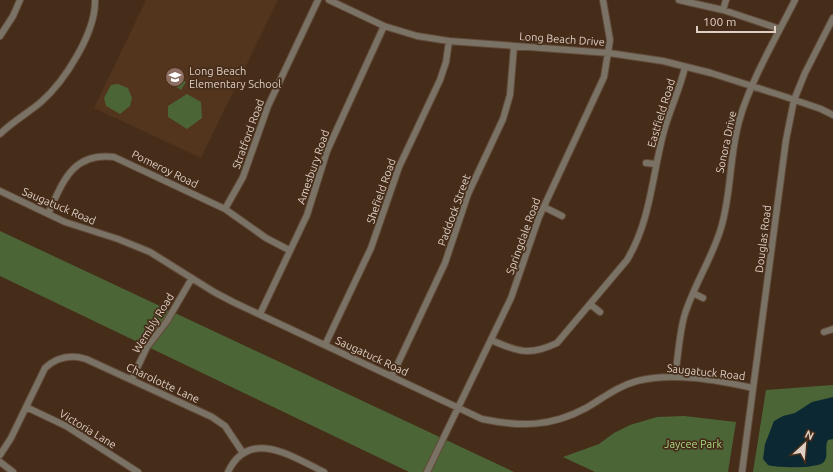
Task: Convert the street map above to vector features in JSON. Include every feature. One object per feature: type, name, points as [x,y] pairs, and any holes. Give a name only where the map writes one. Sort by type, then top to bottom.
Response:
[{"type":"street","points":[[0,36],[13,16],[20,0]]},
{"type":"street","points":[[0,134],[41,102],[55,88],[82,47],[92,25],[95,0]]},
{"type":"street","name":"Stratford Road","points":[[225,209],[243,177],[266,112],[318,0]]},
{"type":"street","name":"Long Beach Drive","points":[[329,0],[384,26],[417,36],[449,41],[609,53],[664,61],[753,86],[821,109],[833,115]]},
{"type":"street","name":"Springdale Road","points":[[427,472],[459,408],[517,282],[534,230],[607,70],[610,33],[603,0]]},
{"type":"street","points":[[679,0],[723,10],[780,29]]},
{"type":"street","points":[[723,10],[726,0]]},
{"type":"street","name":"Sonora Drive","points":[[676,377],[684,317],[693,293],[712,253],[723,223],[735,140],[740,117],[753,86],[795,0]]},
{"type":"street","name":"Douglas Road","points":[[742,472],[786,140],[794,100],[805,73],[833,18]]},
{"type":"street","name":"Amesbury Road","points":[[260,314],[312,200],[327,150],[384,26]]},
{"type":"street","name":"Shefield Road","points":[[325,345],[371,248],[399,167],[440,80],[446,62],[449,41]]},
{"type":"street","name":"Paddock Street","points":[[392,376],[443,267],[468,194],[506,113],[511,90],[514,46]]},
{"type":"street","name":"Eastfield Road","points":[[491,340],[513,350],[528,353],[543,350],[557,344],[627,260],[636,246],[649,206],[656,164],[664,130],[679,91],[685,67]]},
{"type":"street","name":"Pomeroy Road","points":[[48,214],[62,183],[72,169],[84,161],[105,156],[125,161],[225,209],[266,238],[289,250]]},
{"type":"street","name":"Eastfield Road","points":[[646,163],[656,164]]},
{"type":"street","name":"Saugatuck Road","points":[[0,192],[82,229],[118,239],[150,252],[214,292],[482,419],[507,424],[532,425],[551,422],[570,415],[612,391],[636,381],[649,378],[676,377],[753,388]]},
{"type":"street","points":[[544,207],[562,216]]},
{"type":"street","name":"Wembly Road","points":[[132,379],[147,347],[167,321],[192,278]]},
{"type":"street","points":[[693,293],[703,298]]},
{"type":"street","points":[[591,305],[600,312]]},
{"type":"street","points":[[824,332],[833,329]]},
{"type":"street","name":"Charolotte Lane","points":[[0,455],[8,444],[44,368],[58,355],[82,358],[132,379],[218,421],[228,430],[244,453]]},
{"type":"street","name":"Victoria Lane","points":[[26,407],[66,426],[138,472]]},
{"type":"street","points":[[228,472],[233,461],[244,453],[256,448],[270,448],[324,472]]},
{"type":"street","points":[[0,462],[13,472]]},
{"type":"shaded area","name":"Long Beach Elementary School","points":[[146,0],[278,0],[201,158],[94,108]]},
{"type":"green space","points":[[177,76],[186,82],[181,90],[172,84]]},
{"type":"green space","points":[[118,84],[128,88],[132,98],[130,106],[120,114],[106,106],[104,98],[111,85]]},
{"type":"green space","points":[[187,94],[201,102],[202,118],[187,129],[168,117],[168,106]]},
{"type":"green space","points":[[0,231],[514,472],[409,472],[0,276]]},
{"type":"green space","points":[[833,385],[833,472],[753,472],[766,390]]},
{"type":"green space","name":"Jaycee Park","points":[[684,416],[736,422],[728,472],[595,472],[563,457],[599,444],[614,433],[630,425],[657,417]]},
{"type":"water","points":[[833,397],[833,439],[828,440],[824,462],[806,467],[768,465],[763,459],[765,444],[774,421],[783,416],[795,413],[812,402]]},
{"type":"place","name":"Long Beach Elementary School","points":[[175,77]]}]
